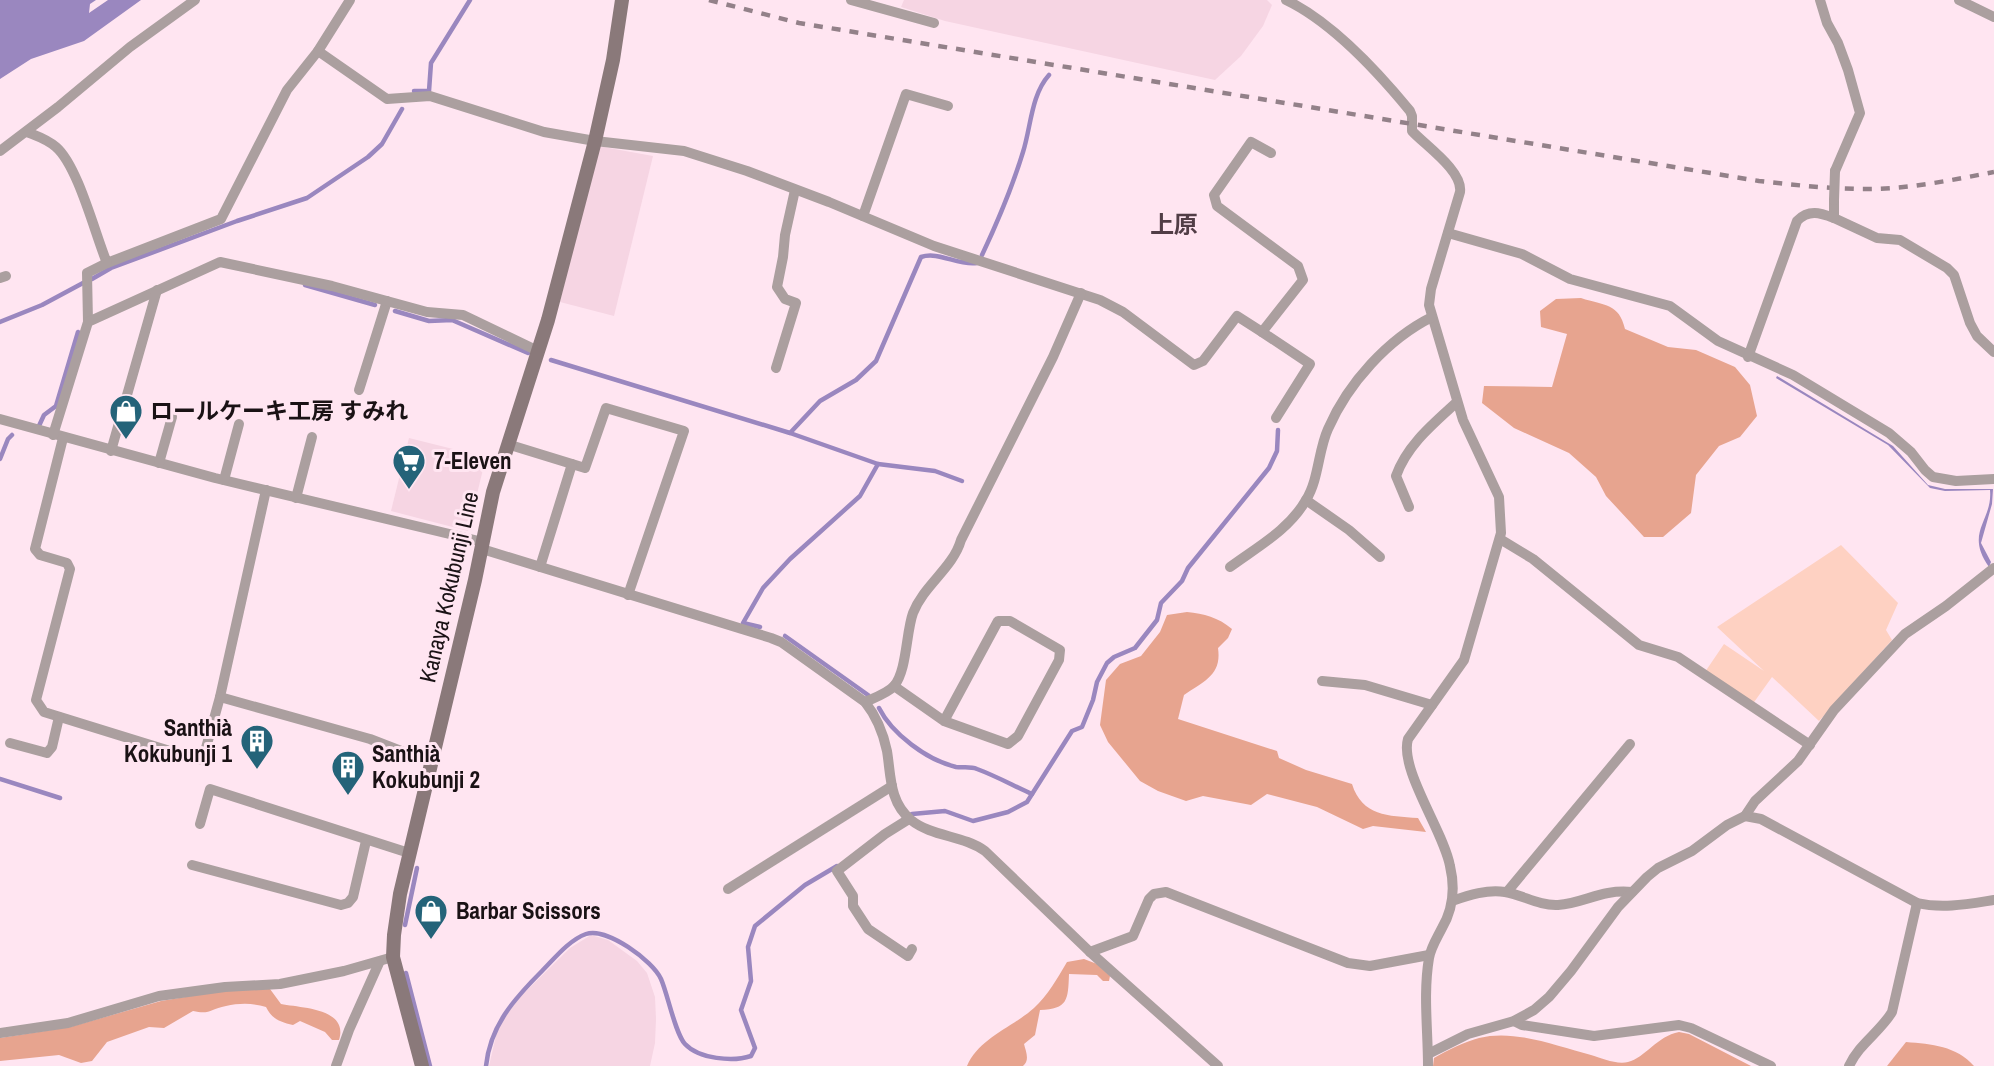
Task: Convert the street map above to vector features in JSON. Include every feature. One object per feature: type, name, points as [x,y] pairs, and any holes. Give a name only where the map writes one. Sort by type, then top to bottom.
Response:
[{"type":"main road","name":"Kanaya Kokubunji Line","points":[[422,1066],[393,957],[397,913],[494,492],[548,320],[595,141],[613,60],[622,0]]},
{"type":"street","points":[[0,151],[130,47],[195,0]]},
{"type":"street","points":[[266,490],[220,697],[201,760],[44,712],[36,700],[70,567],[65,562],[39,554],[35,545],[58,437],[88,321],[87,273],[221,219],[282,100],[318,51],[350,0]]},
{"type":"street","points":[[851,0],[934,23]]},
{"type":"street","points":[[1286,0],[1320,22],[1368,65],[1410,111],[1413,132],[1456,173],[1460,189],[1429,305],[1464,425],[1499,497],[1500,539],[1464,660],[1408,739],[1406,748],[1409,762],[1447,852],[1452,879],[1452,901],[1429,955],[1426,999],[1428,1060]]},
{"type":"street","points":[[1820,0],[1827,23],[1839,43],[1860,113],[1835,171],[1834,218]]},
{"type":"street","points":[[1959,0],[1994,17]]},
{"type":"street","points":[[318,51],[387,99],[430,96],[544,132],[595,141],[680,150],[795,190],[934,246],[1081,293],[1116,308],[1194,365],[1201,363],[1237,316],[1310,364],[1276,418]]},
{"type":"street","points":[[863,216],[906,94],[948,106]]},
{"type":"street","points":[[27,132],[44,138],[58,148],[72,170],[107,263]]},
{"type":"street","points":[[1262,332],[1303,280],[1298,266],[1217,206],[1214,195],[1251,142],[1271,153]]},
{"type":"street","points":[[776,368],[796,303],[785,299],[777,287],[795,190]]},
{"type":"street","points":[[1748,357],[1797,221],[1803,215],[1812,213],[1834,218],[1877,238],[1900,240],[1947,268],[1954,275],[1970,323],[1978,336],[1994,352]]},
{"type":"street","points":[[1448,233],[1522,254],[1570,279],[1670,306],[1710,337],[1748,357],[1793,375],[1889,433],[1911,452],[1924,470],[1933,477],[1944,480],[1994,479]]},
{"type":"street","points":[[88,321],[220,262],[332,286],[427,313],[463,315],[538,351]]},
{"type":"street","points":[[111,451],[157,290]]},
{"type":"street","points":[[865,702],[894,686],[903,663],[913,613],[928,586],[958,552],[961,540],[1053,357],[1081,293]]},
{"type":"street","points":[[359,390],[387,301]]},
{"type":"street","points":[[1230,567],[1282,530],[1306,500],[1328,429],[1364,371],[1396,340],[1415,325],[1432,317]]},
{"type":"street","points":[[1409,507],[1396,476],[1402,460],[1426,430],[1457,402]]},
{"type":"street","points":[[507,444],[586,468],[606,408],[684,431],[628,595]]},
{"type":"street","points":[[159,463],[172,417]]},
{"type":"street","points":[[0,419],[111,451],[482,546],[540,567],[781,642],[865,702],[881,727],[897,803],[909,819],[928,829],[970,842],[985,851],[1090,952],[1218,1066]]},
{"type":"street","points":[[224,480],[239,424]]},
{"type":"street","points":[[296,498],[312,437]]},
{"type":"street","points":[[540,567],[572,464]]},
{"type":"street","points":[[1306,500],[1380,556]]},
{"type":"street","points":[[1500,539],[1533,559],[1639,645],[1678,657],[1810,745]]},
{"type":"street","points":[[1428,1060],[1468,1034],[1514,1021],[1534,1010],[1549,997],[1618,906],[1632,892],[1658,867],[1692,851],[1727,825],[1745,816],[1755,801],[1786,774],[1857,683],[1905,634],[1994,568]]},
{"type":"street","points":[[894,686],[944,720],[1003,743],[1012,742],[1018,736],[1059,660],[1060,650],[1010,621],[998,621],[944,720]]},
{"type":"street","points":[[1322,681],[1365,685],[1432,705]]},
{"type":"street","points":[[220,697],[370,739],[432,763]]},
{"type":"street","points":[[10,743],[47,753],[52,747],[59,717]]},
{"type":"street","points":[[1507,892],[1630,744]]},
{"type":"street","points":[[728,889],[892,786]]},
{"type":"street","points":[[200,824],[210,789],[409,853]]},
{"type":"street","points":[[1745,816],[1761,819],[1917,903],[1932,907],[1994,900]]},
{"type":"street","points":[[909,819],[837,871],[853,896],[853,906],[868,929],[908,956],[912,949]]},
{"type":"street","points":[[192,865],[341,905],[348,903],[353,897],[366,841]]},
{"type":"street","points":[[1452,901],[1477,894],[1507,892],[1555,905],[1608,891],[1632,892]]},
{"type":"street","points":[[1090,952],[1133,936],[1149,899],[1154,894],[1166,892],[1348,963],[1370,966],[1429,955]]},
{"type":"street","points":[[1849,1066],[1869,1037],[1885,1023],[1892,1012],[1917,903]]},
{"type":"street","points":[[0,1033],[68,1023],[159,996],[225,987],[280,984],[379,963],[393,957]]},
{"type":"street","points":[[336,1066],[379,963]]},
{"type":"street","points":[[1514,1021],[1522,1025],[1594,1036],[1679,1025],[1691,1028],[1771,1066]]},
{"type":"shaded area","points":[[0,0],[96,0],[90,4],[89,13],[108,0],[141,0],[84,41],[31,59],[0,79]]},
{"type":"shaded area","points":[[904,0],[1267,0],[1272,5],[1263,26],[1241,56],[1215,80],[945,21],[901,7]]},
{"type":"shaded area","points":[[598,146],[653,156],[614,316],[560,302]]},
{"type":"shaded area","points":[[1581,298],[1615,310],[1625,329],[1668,347],[1696,350],[1735,367],[1750,385],[1757,416],[1740,437],[1719,446],[1696,475],[1691,513],[1663,537],[1644,537],[1606,496],[1596,477],[1569,453],[1514,428],[1482,403],[1484,386],[1552,387],[1567,334],[1541,327],[1540,311],[1556,299]]},
{"type":"shaded area","points":[[1777,376],[1893,446],[1928,485],[1945,489],[1993,489],[1992,504],[1981,543],[1991,562],[1989,567],[1982,555],[1979,535],[1988,510],[1990,490],[1945,491],[1930,488],[1888,445],[1776,378]]},
{"type":"shaded area","points":[[409,438],[477,455],[485,461],[468,531],[391,511]]},
{"type":"shaded area","points":[[1841,545],[1898,603],[1886,630],[1892,640],[1819,721],[1772,677],[1752,705],[1705,672],[1724,644],[1764,671],[1717,627]]},
{"type":"shaded area","points":[[1187,612],[1211,617],[1232,629],[1228,638],[1218,648],[1219,657],[1214,671],[1205,681],[1184,695],[1178,719],[1277,751],[1279,758],[1306,770],[1352,784],[1356,795],[1369,808],[1387,815],[1418,818],[1426,832],[1373,826],[1363,829],[1317,807],[1267,794],[1251,805],[1203,796],[1186,801],[1140,781],[1108,742],[1100,725],[1106,680],[1120,664],[1141,656],[1160,632],[1167,615]]},
{"type":"shaded area","points":[[591,935],[608,940],[637,961],[647,973],[655,997],[656,1019],[650,1066],[489,1066],[498,1027],[519,998],[570,948]]},
{"type":"shaded area","points":[[1084,959],[1097,964],[1110,976],[1109,981],[1103,981],[1097,975],[1069,974],[1065,1001],[1056,1008],[1040,1010],[1035,1035],[1024,1044],[1027,1059],[1023,1066],[967,1066],[972,1056],[988,1040],[1039,1003],[1067,962]]},
{"type":"shaded area","points":[[270,989],[281,1004],[321,1012],[337,1021],[340,1029],[339,1040],[332,1040],[325,1032],[300,1021],[293,1025],[280,1021],[266,1007],[241,1004],[207,1012],[193,1011],[164,1028],[149,1027],[107,1042],[92,1061],[81,1063],[59,1055],[0,1061],[0,1038],[70,1027],[161,1001],[227,990]]},
{"type":"shaded area","points":[[1679,1032],[1689,1034],[1751,1066],[1433,1066],[1434,1058],[1450,1049],[1479,1038],[1493,1036],[1521,1037],[1624,1063],[1634,1060],[1664,1038]]},
{"type":"shaded area","points":[[1906,1042],[1951,1050],[1974,1066],[1887,1066]]},
{"type":"waterway","points":[[414,91],[429,91],[431,63],[470,0]]},
{"type":"waterway","points":[[982,255],[1023,152],[1038,92],[1049,75]]},
{"type":"waterway","points":[[92,279],[111,268],[307,198],[368,157],[382,144],[402,109]]},
{"type":"waterway","points":[[551,360],[790,433],[820,401],[856,380],[876,361],[921,257],[935,256],[977,263]]},
{"type":"waterway","points":[[0,322],[42,305],[83,283]]},
{"type":"waterway","points":[[305,285],[375,305]]},
{"type":"waterway","points":[[395,311],[429,321],[452,320],[528,353]]},
{"type":"waterway","points":[[38,428],[44,415],[56,406],[78,332]]},
{"type":"waterway","points":[[912,814],[945,811],[973,821],[1008,812],[1027,802],[1072,731],[1082,727],[1097,682],[1107,663],[1135,648],[1157,620],[1161,603],[1182,581],[1188,568],[1269,468],[1277,451],[1278,430]]},
{"type":"waterway","points":[[790,433],[878,464],[935,471],[962,481]]},
{"type":"waterway","points":[[0,459],[12,435]]},
{"type":"waterway","points":[[760,627],[743,623],[763,588],[790,559],[860,496],[878,464]]},
{"type":"waterway","points":[[785,636],[868,695]]},
{"type":"waterway","points":[[879,708],[892,727],[922,752],[945,764],[977,769],[1032,794]]},
{"type":"waterway","points":[[0,779],[60,798]]},
{"type":"waterway","points":[[486,1066],[492,1038],[513,1003],[568,945],[586,934],[595,933],[617,940],[649,963],[664,986],[681,1039],[691,1049],[716,1058],[751,1056],[755,1048],[741,1010],[751,981],[748,947],[755,926],[805,885],[837,866]]},
{"type":"waterway","points":[[405,925],[417,868]]},
{"type":"waterway","points":[[406,973],[430,1066]]},
{"type":"railway","points":[[709,0],[799,23],[1759,181],[1826,188],[1882,189],[1930,184],[1994,172]]},
{"type":"place","name":"ロールケーキ工房 すみれ","points":[[126,441]]},
{"type":"place","name":"7-Eleven","points":[[409,491]]},
{"type":"place","name":"Santhià Kokubunji 1","points":[[257,771]]},
{"type":"place","name":"Santhià Kokubunji 2","points":[[348,797]]},
{"type":"place","name":"Barbar Scissors","points":[[431,941]]},
{"type":"district","name":"上原","points":[[1174,225]]}]
